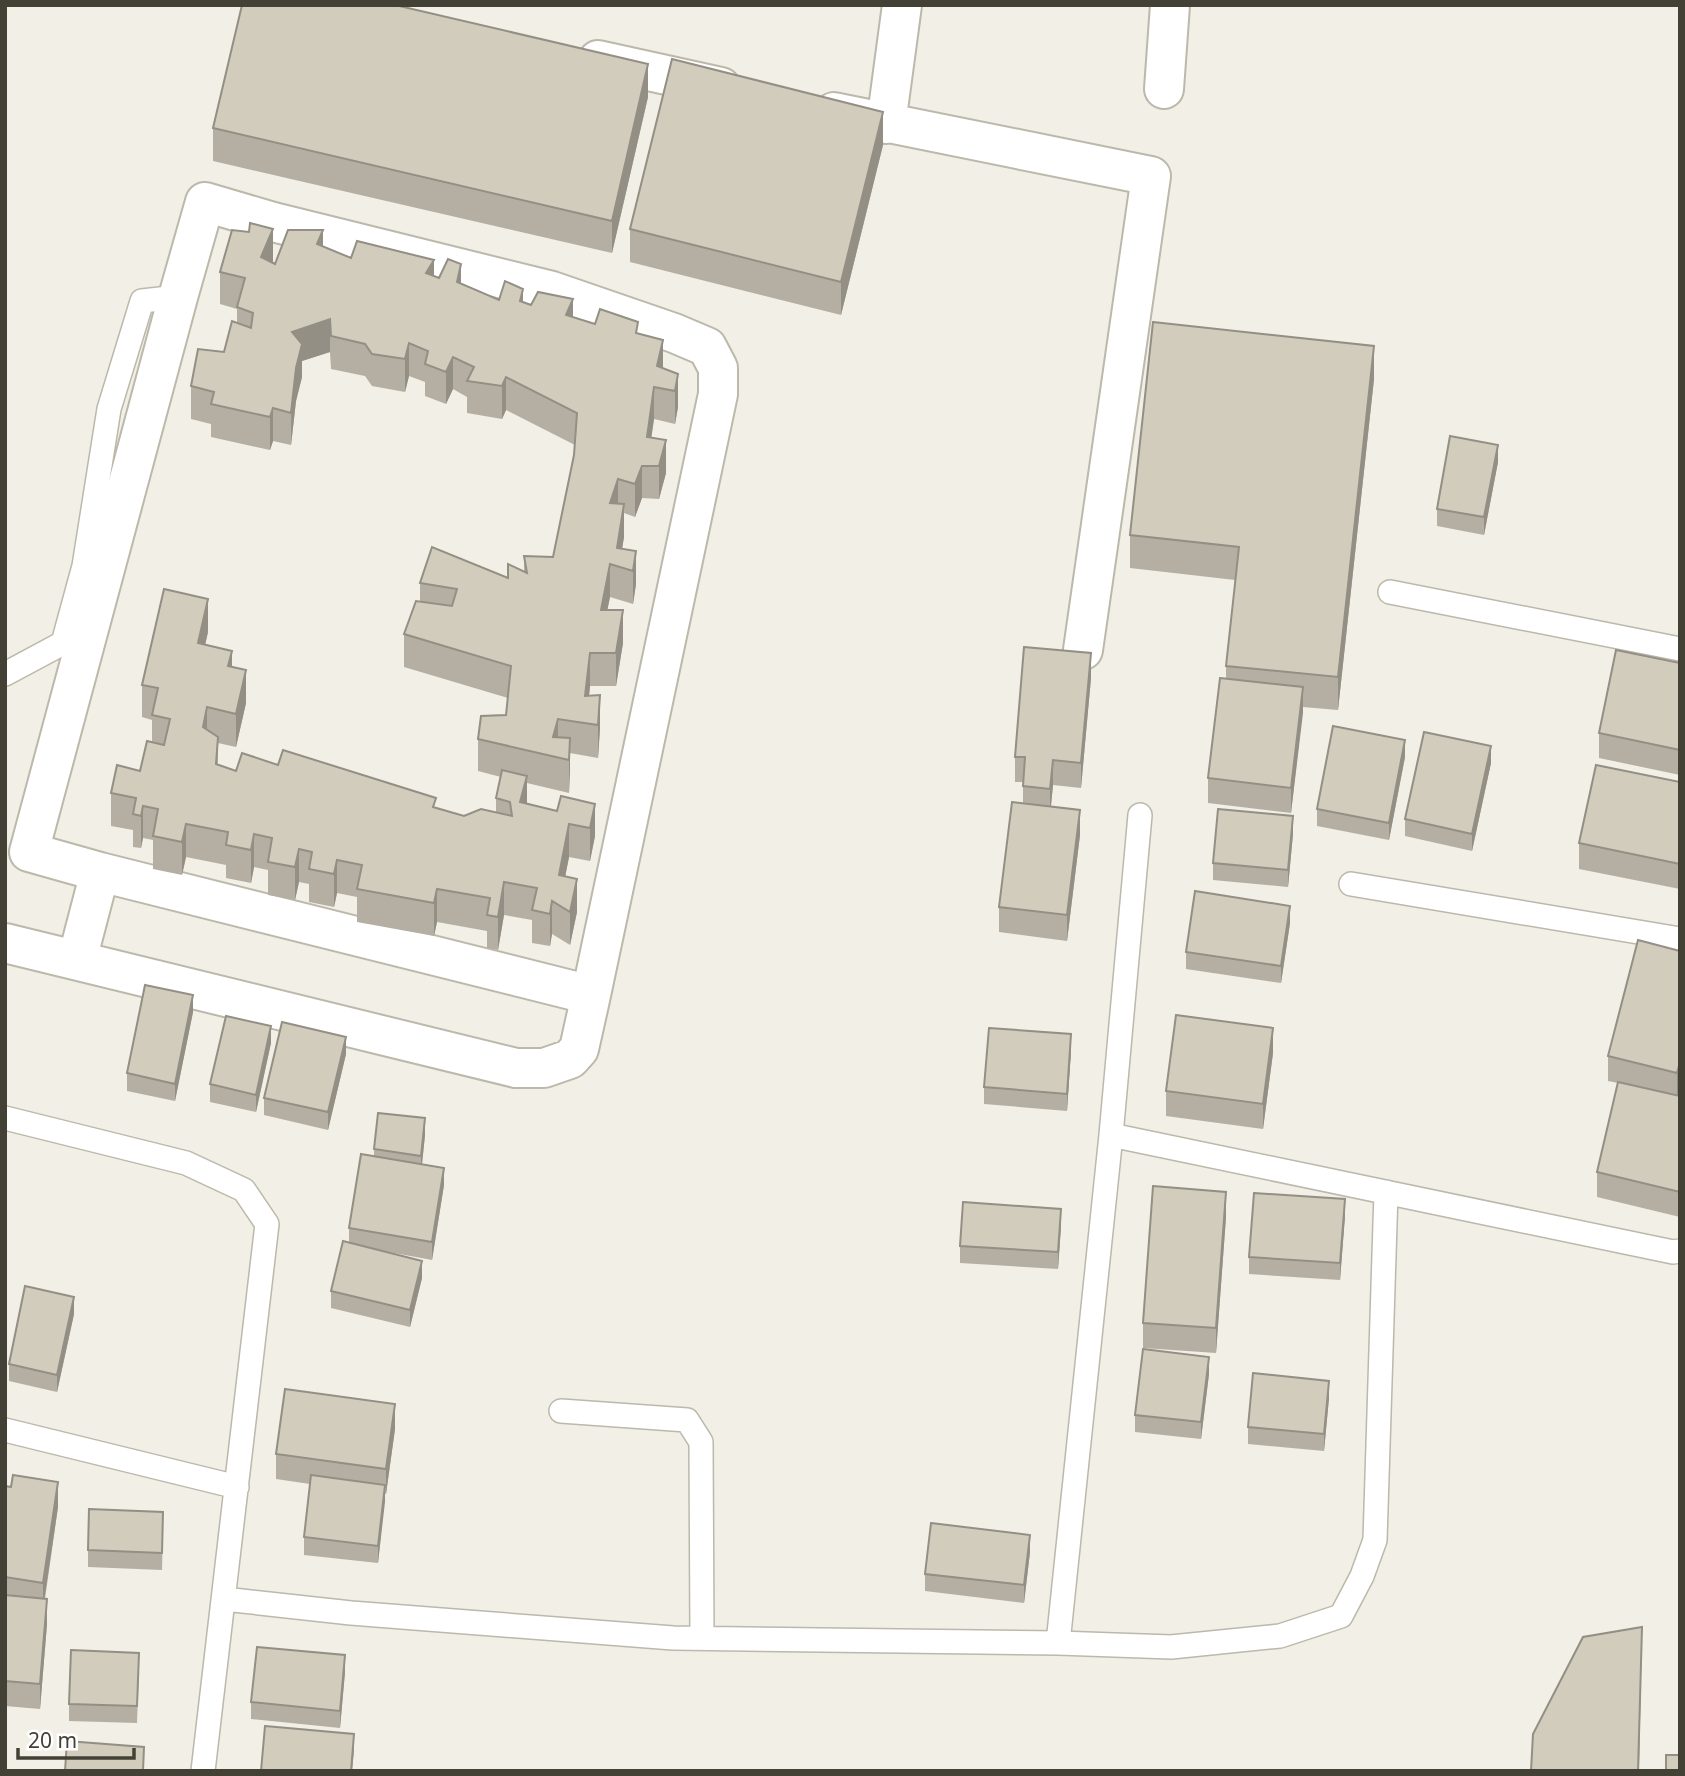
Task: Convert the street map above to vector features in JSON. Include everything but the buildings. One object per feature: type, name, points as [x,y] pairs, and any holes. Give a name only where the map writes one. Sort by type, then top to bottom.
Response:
[{"type":"street","points":[[886,124],[902,5]]},
{"type":"street","points":[[1164,89],[1170,5]]},
{"type":"street","points":[[564,52],[752,94]]},
{"type":"street","points":[[806,106],[1151,176],[1083,650]]},
{"type":"street","points":[[5,943],[516,1068],[544,1068],[570,1059],[579,1049],[591,995],[718,394],[718,368],[707,347],[552,291],[273,222],[205,202],[29,852],[591,995]]},
{"type":"street","points":[[77,960],[100,872]]},
{"type":"lane","points":[[5,674],[63,643],[84,566],[109,409],[142,301],[178,297]]},
{"type":"lane","points":[[1390,592],[1680,649]]},
{"type":"lane","points":[[1058,1643],[1111,1135],[1140,815]]},
{"type":"lane","points":[[1351,884],[1680,939]]},
{"type":"lane","points":[[5,1118],[186,1163],[244,1190],[267,1224],[203,1771]]},
{"type":"lane","points":[[1111,1135],[1673,1252],[1680,1251]]},
{"type":"lane","points":[[224,1600],[351,1614],[673,1638],[1171,1647],[1280,1636],[1341,1616],[1362,1576],[1375,1540],[1386,1192]]},
{"type":"lane","points":[[561,1411],[687,1420],[701,1442],[702,1638]]},
{"type":"lane","points":[[5,1430],[237,1487]]}]
